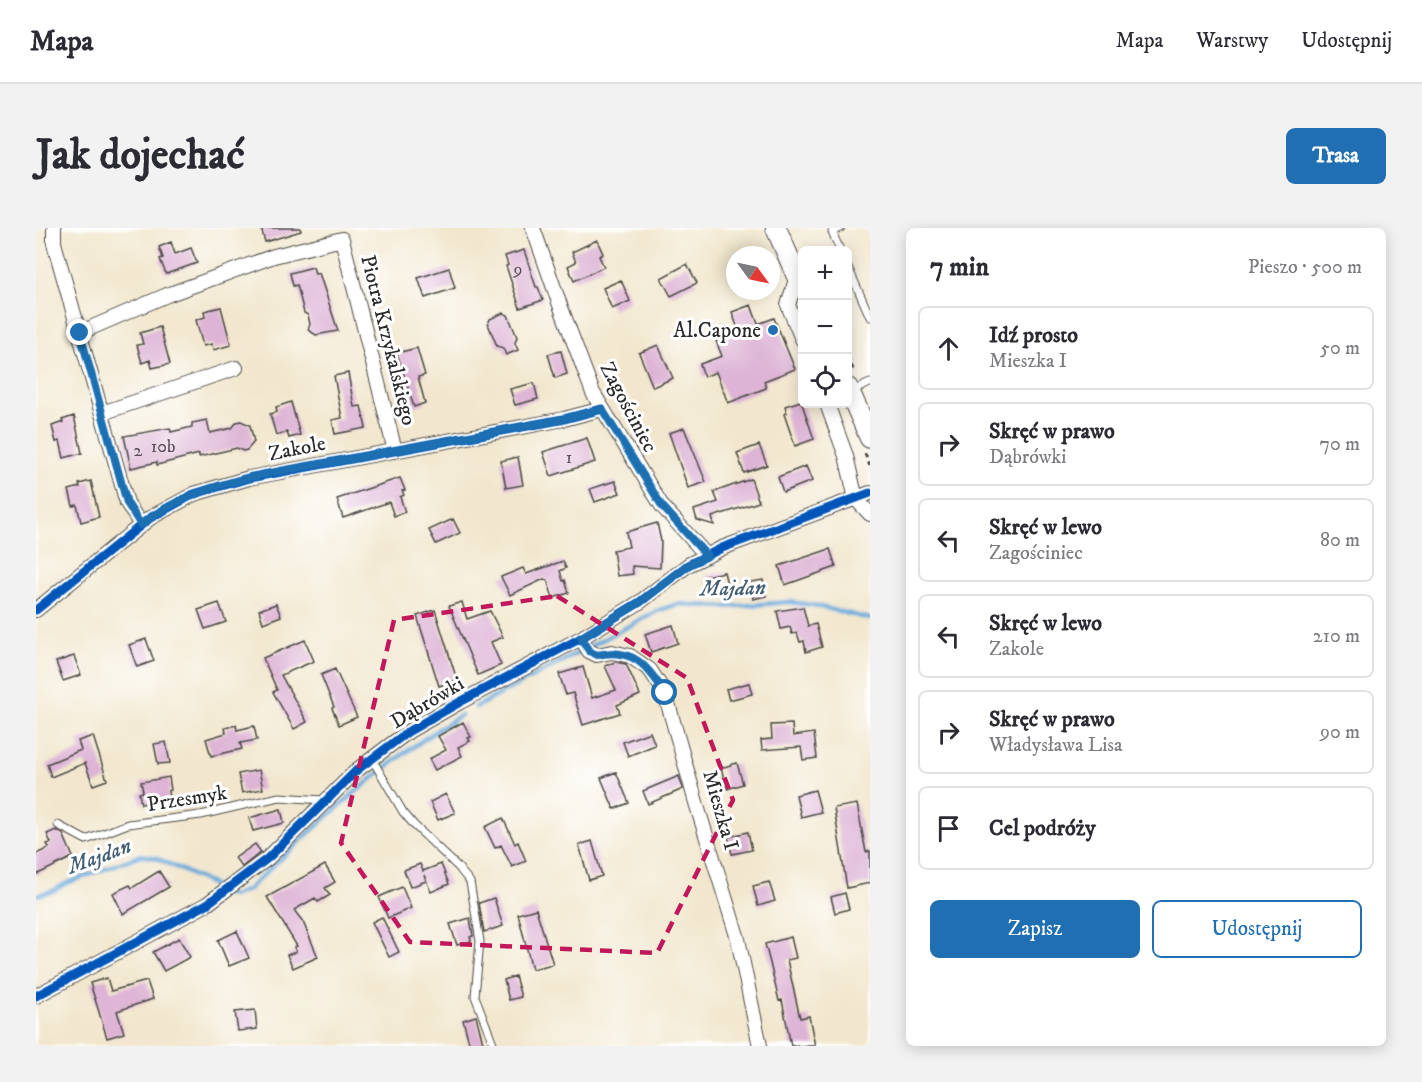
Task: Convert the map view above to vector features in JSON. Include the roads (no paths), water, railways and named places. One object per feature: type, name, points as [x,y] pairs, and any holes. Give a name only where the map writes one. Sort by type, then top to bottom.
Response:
[{"type":"main road","points":[[776,228],[798,278]]},
{"type":"main road","points":[[852,399],[868,447]]},
{"type":"street","points":[[54,228],[54,243],[127,503],[141,525]]},
{"type":"street","name":"Zagościniec","points":[[533,228],[593,393],[662,506],[707,556]]},
{"type":"street","name":"Piotra Krzykalskiego","points":[[80,333],[167,295],[274,256],[342,239],[395,451]]},
{"type":"street","points":[[798,286],[788,305],[798,329]]},
{"type":"street","points":[[102,413],[236,368]]},
{"type":"street","points":[[828,408],[846,456],[856,499],[870,514]]},
{"type":"street","name":"Zakole","points":[[36,610],[150,518],[194,494],[249,478],[564,419],[602,409]]},
{"type":"street","name":"Dąbrówki","points":[[36,996],[207,904],[268,858],[357,770],[377,767],[409,731],[460,702],[585,644],[688,565],[722,548],[870,493]]},
{"type":"street","name":"Mieszka I","points":[[585,644],[597,655],[612,652],[630,656],[650,670],[665,693],[738,939],[760,1046]]},
{"type":"lane","points":[[838,246],[832,232],[841,228]]},
{"type":"lane","points":[[852,276],[870,317]]},
{"type":"lane","points":[[852,389],[870,383]]},
{"type":"lane","points":[[377,767],[403,812],[470,882],[480,941],[475,996],[494,1046]]},
{"type":"lane","name":"Przesmyk","points":[[58,825],[86,840],[128,824],[201,815],[279,797],[326,801]]},
{"type":"waterway","name":"Majdan","points":[[476,707],[657,611],[678,604],[725,607],[789,602],[813,605],[870,619]]},
{"type":"waterway","name":"Majdan","points":[[36,895],[53,891],[65,884],[141,855],[157,858],[232,896],[247,890],[377,775],[461,715]]},
{"type":"place","name":"Al.Capone","points":[[773,330]]}]
